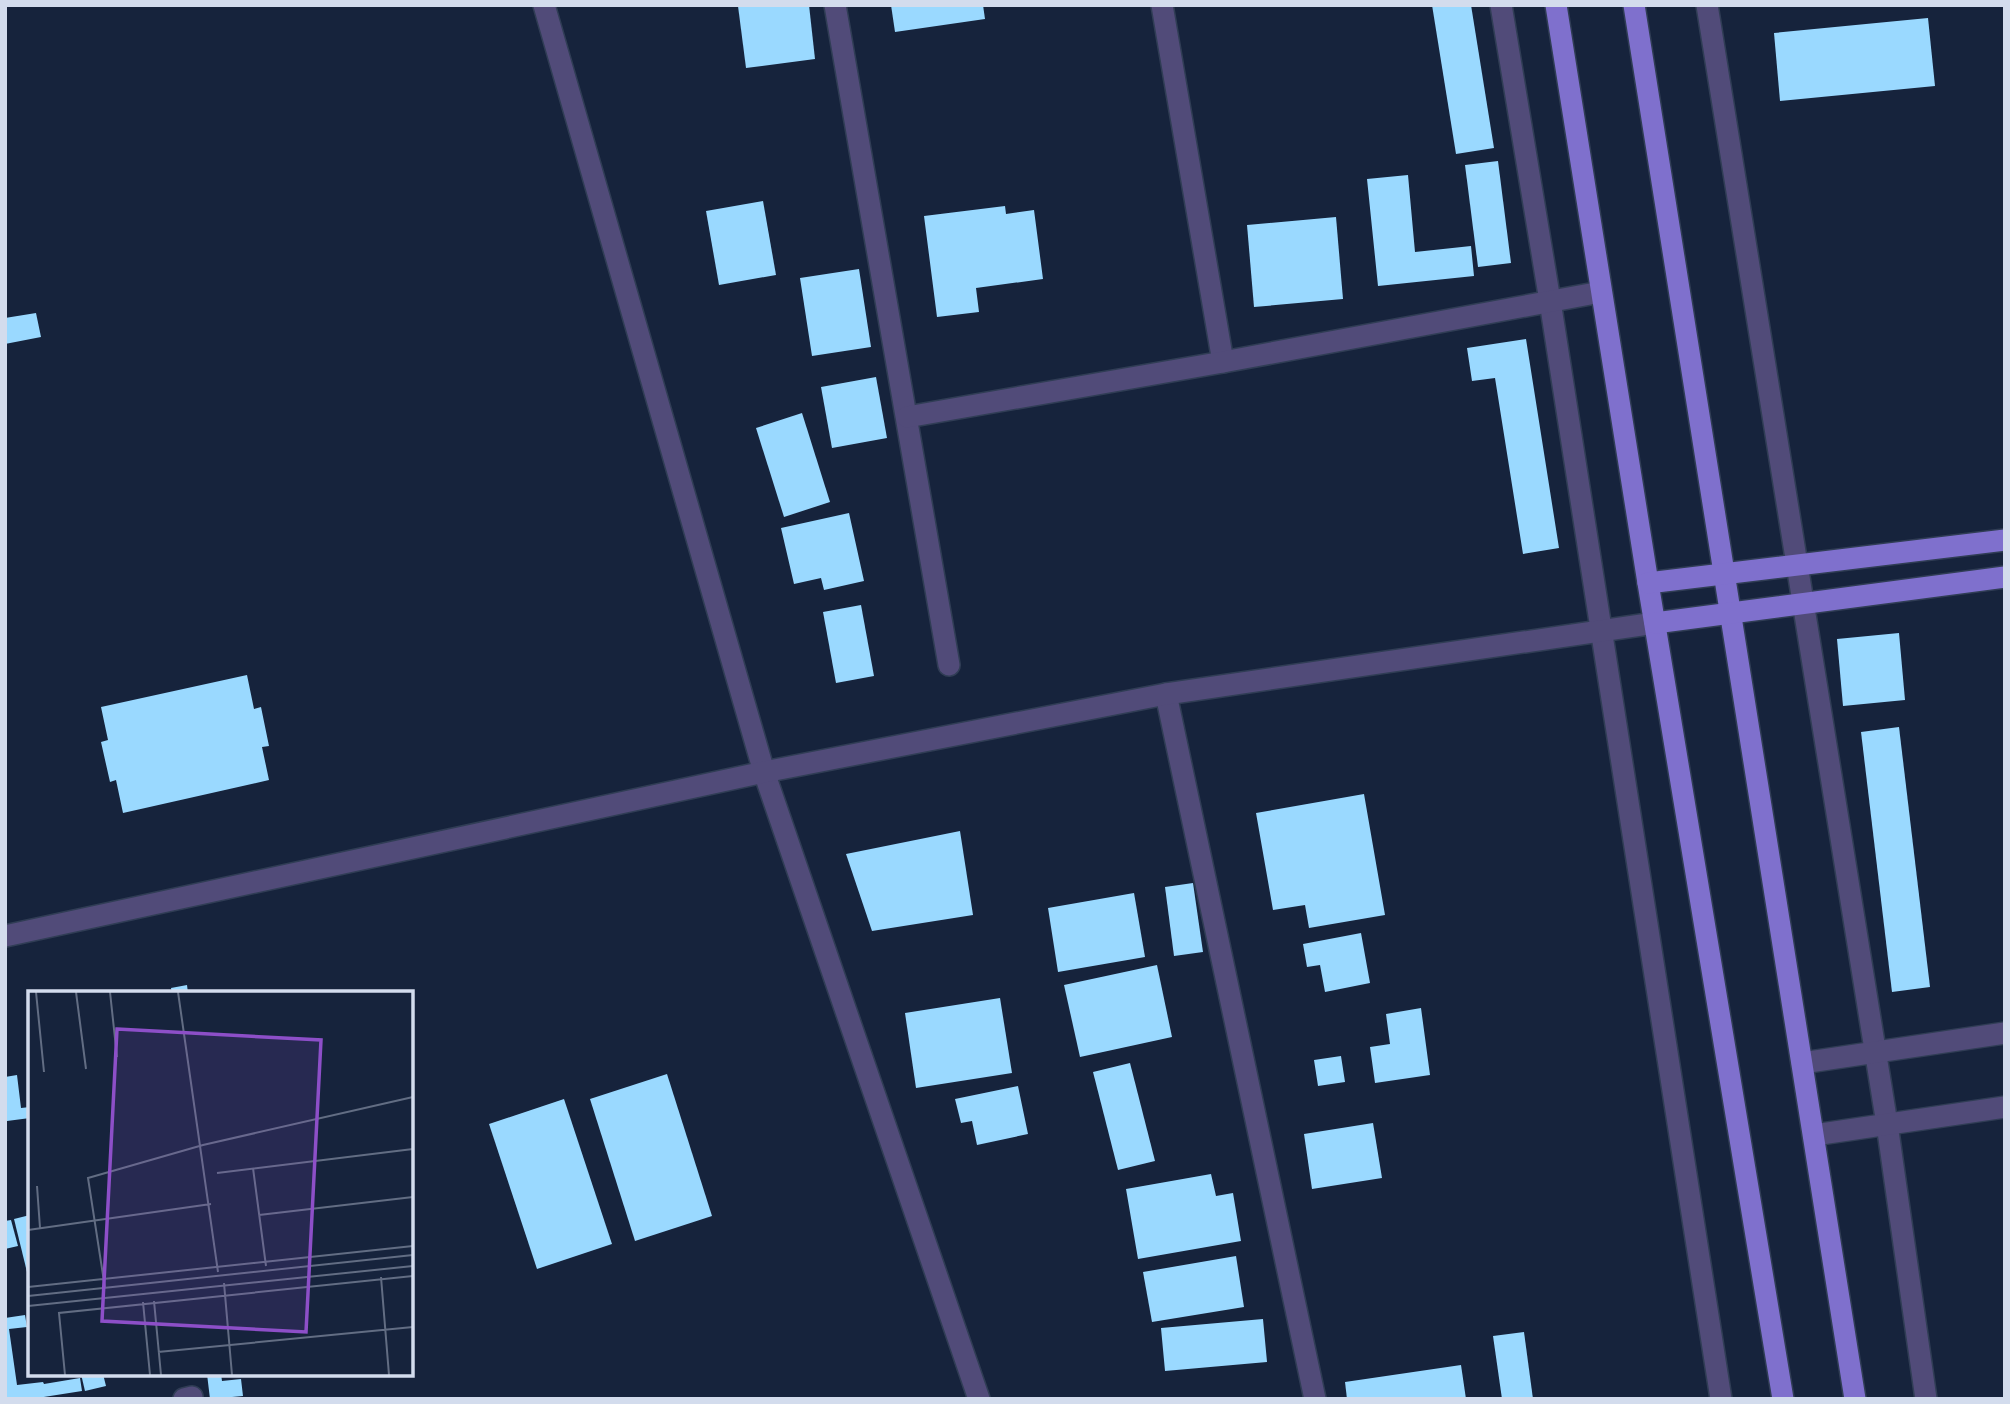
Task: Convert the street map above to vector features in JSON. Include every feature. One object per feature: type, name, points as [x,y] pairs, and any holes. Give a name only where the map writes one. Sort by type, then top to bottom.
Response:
[{"type":"main road","points":[[1556,5],[1780,1398]]},
{"type":"main road","points":[[1634,5],[1855,1399]]},
{"type":"main road","points":[[1648,583],[2005,540]]},
{"type":"main road","points":[[1655,623],[2005,577]]},
{"type":"street","points":[[544,5],[764,772],[979,1399]]},
{"type":"street","points":[[835,5],[949,665]]},
{"type":"street","points":[[1162,5],[1223,362]]},
{"type":"street","points":[[1501,5],[1550,301],[1721,1399]]},
{"type":"street","points":[[1707,5],[1887,1124],[1926,1399]]},
{"type":"street","points":[[907,417],[1601,292]]},
{"type":"street","points":[[5,936],[764,772],[1166,694],[1655,623]]},
{"type":"street","points":[[1166,694],[1315,1399]]},
{"type":"street","points":[[1802,1063],[2005,1034]]},
{"type":"street","points":[[1814,1135],[2005,1107]]},
{"type":"building","points":[[809,5],[815,59],[746,68],[738,6]]},
{"type":"building","points":[[891,5],[983,5],[985,19],[895,32]]},
{"type":"building","points":[[1432,5],[1471,5],[1494,148],[1456,154]]},
{"type":"building","points":[[1928,18],[1935,86],[1780,101],[1774,33]]},
{"type":"building","points":[[1498,161],[1511,263],[1478,267],[1465,165]]},
{"type":"building","points":[[1408,175],[1415,252],[1471,246],[1474,276],[1378,286],[1367,179]]},
{"type":"building","points":[[763,201],[776,275],[719,285],[706,211]]},
{"type":"building","points":[[1005,206],[1006,214],[1034,210],[1043,279],[976,288],[979,312],[937,317],[924,216]]},
{"type":"building","points":[[1336,217],[1343,299],[1254,307],[1247,225]]},
{"type":"building","points":[[859,269],[871,347],[812,356],[800,278]]},
{"type":"building","points":[[36,313],[41,337],[5,344],[5,318]]},
{"type":"building","points":[[1526,339],[1559,548],[1523,554],[1495,378],[1472,381],[1467,348]]},
{"type":"building","points":[[876,377],[887,438],[832,448],[821,387]]},
{"type":"building","points":[[802,413],[830,502],[784,517],[756,428]]},
{"type":"building","points":[[849,513],[864,581],[824,590],[821,578],[794,584],[781,528]]},
{"type":"building","points":[[861,605],[874,676],[836,683],[823,612]]},
{"type":"building","points":[[1899,633],[1905,700],[1843,706],[1837,639]]},
{"type":"building","points":[[247,675],[254,709],[261,707],[269,746],[262,747],[269,780],[123,813],[116,780],[110,782],[101,742],[108,740],[101,707]]},
{"type":"building","points":[[1899,727],[1930,987],[1892,992],[1861,732]]},
{"type":"building","points":[[1364,794],[1385,915],[1309,928],[1305,905],[1273,910],[1256,813]]},
{"type":"building","points":[[960,831],[973,915],[872,931],[846,854]]},
{"type":"building","points":[[1193,883],[1203,952],[1174,956],[1165,887]]},
{"type":"building","points":[[1134,893],[1145,957],[1058,972],[1048,908]]},
{"type":"building","points":[[1361,933],[1370,983],[1325,992],[1320,965],[1307,967],[1303,944]]},
{"type":"building","points":[[1157,965],[1172,1037],[1080,1057],[1064,985]]},
{"type":"building","points":[[187,985],[188,991],[172,991],[171,988]]},
{"type":"building","points":[[1000,998],[1012,1073],[916,1088],[905,1013]]},
{"type":"building","points":[[1421,1008],[1430,1075],[1375,1083],[1370,1047],[1390,1044],[1386,1014]]},
{"type":"building","points":[[1341,1056],[1345,1082],[1318,1086],[1314,1060]]},
{"type":"building","points":[[1130,1063],[1155,1161],[1118,1170],[1093,1072]]},
{"type":"building","points":[[667,1074],[712,1216],[635,1241],[590,1099]]},
{"type":"building","points":[[17,1075],[21,1108],[28,1107],[28,1118],[7,1121],[5,1077]]},
{"type":"building","points":[[1018,1086],[1028,1134],[977,1145],[972,1121],[961,1123],[955,1099]]},
{"type":"building","points":[[564,1099],[612,1244],[537,1269],[489,1124]]},
{"type":"building","points":[[1373,1123],[1382,1178],[1312,1189],[1304,1134]]},
{"type":"building","points":[[1211,1174],[1216,1196],[1233,1193],[1241,1241],[1138,1259],[1126,1189]]},
{"type":"building","points":[[28,1216],[28,1272],[27,1272],[14,1219]]},
{"type":"building","points":[[11,1220],[18,1246],[5,1249],[5,1221]]},
{"type":"building","points":[[1236,1256],[1244,1307],[1152,1322],[1143,1272]]},
{"type":"building","points":[[25,1315],[27,1327],[9,1329],[17,1385],[80,1378],[82,1391],[31,1399],[5,1399],[5,1318]]},
{"type":"building","points":[[1263,1319],[1267,1362],[1165,1371],[1161,1328]]},
{"type":"building","points":[[1524,1332],[1533,1399],[1502,1399],[1493,1336]]},
{"type":"building","points":[[1461,1365],[1466,1399],[1347,1399],[1345,1382]]},
{"type":"building","points":[[81,1376],[104,1376],[106,1386],[85,1391]]},
{"type":"building","points":[[207,1376],[221,1376],[222,1381],[241,1379],[243,1396],[210,1399]]}]
